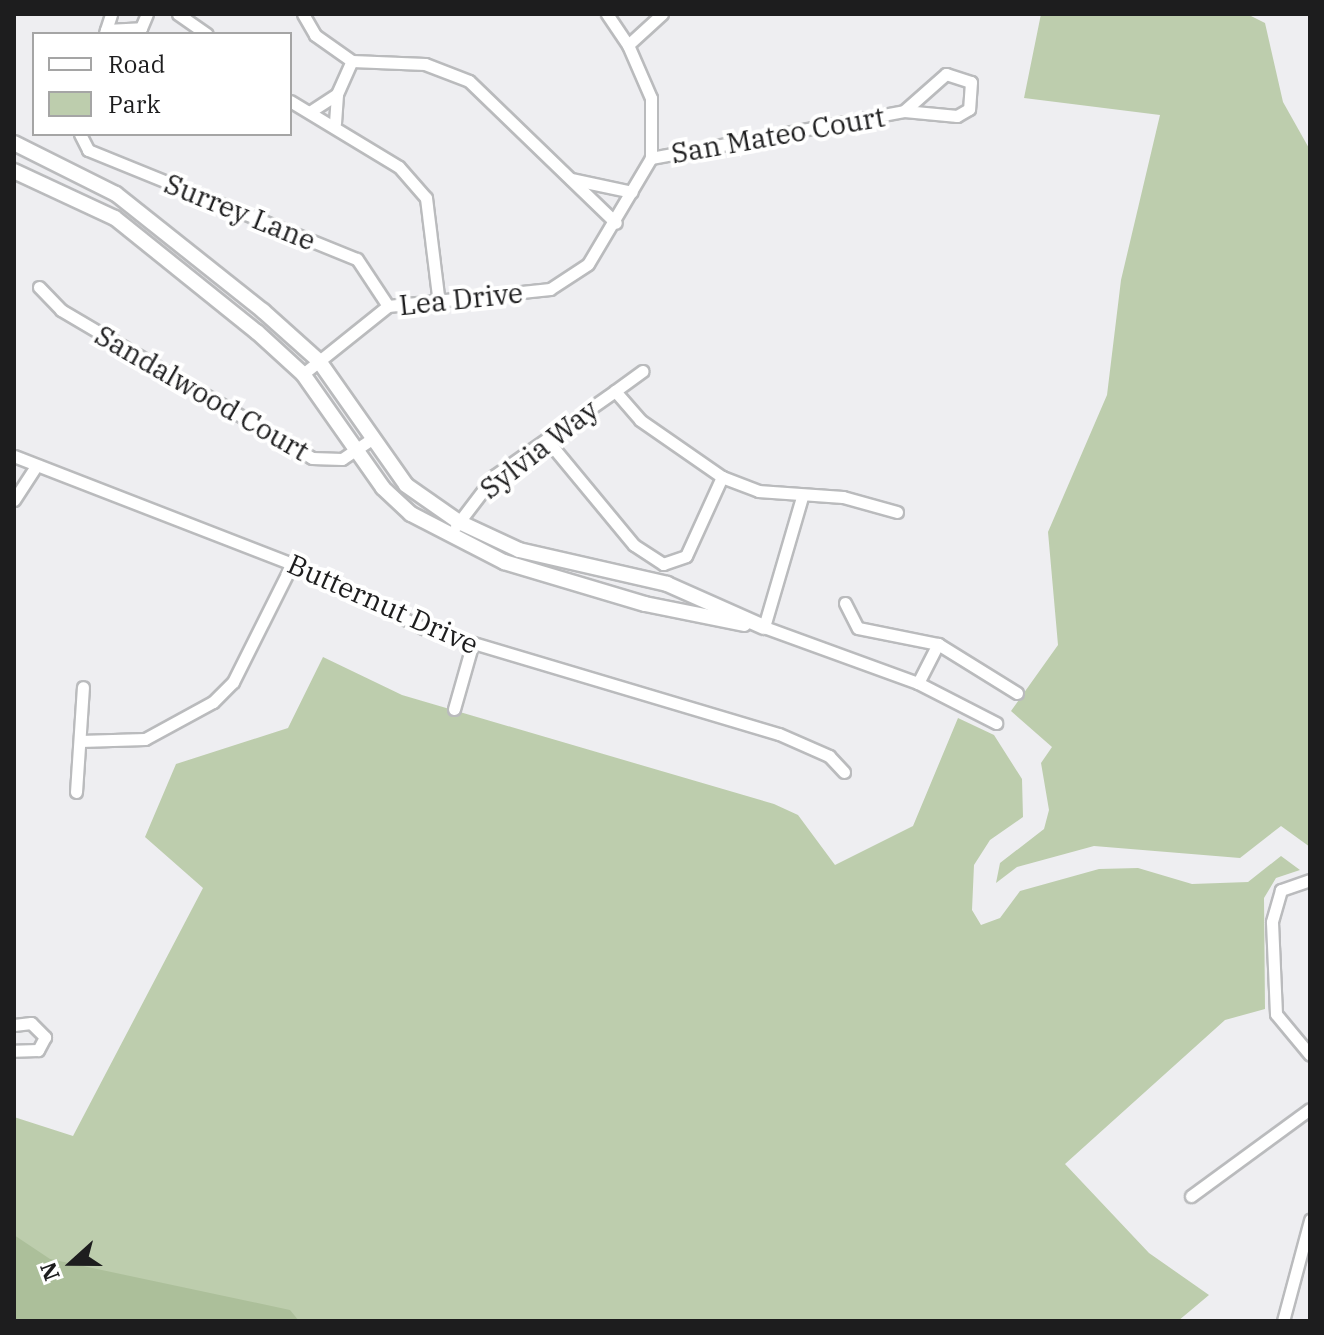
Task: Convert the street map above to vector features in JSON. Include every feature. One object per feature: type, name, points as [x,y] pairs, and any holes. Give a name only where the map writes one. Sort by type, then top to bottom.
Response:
[{"type":"street","points":[[111,14],[105,32],[141,28],[147,14]]},
{"type":"street","points":[[178,14],[204,32]]},
{"type":"street","points":[[303,14],[315,35],[352,61],[425,64],[469,81],[616,223]]},
{"type":"street","name":"Lea Drive","points":[[303,374],[388,306],[438,296],[550,289],[588,264],[616,223],[651,158],[651,98],[628,45],[607,14]]},
{"type":"street","points":[[628,45],[662,14]]},
{"type":"street","points":[[335,123],[337,94],[352,61]]},
{"type":"street","name":"San Mateo Court","points":[[651,158],[904,111],[957,116],[969,109],[974,89],[960,74],[946,74],[904,111]]},
{"type":"street","points":[[311,111],[337,94]]},
{"type":"street","points":[[292,102],[335,123],[399,167],[426,198],[438,296]]},
{"type":"street","name":"Surrey Lane","points":[[81,136],[88,150],[357,259],[388,306]]},
{"type":"street","points":[[14,143],[133,205],[319,361],[406,485],[459,522],[519,550],[667,584],[764,627],[918,683],[996,723]]},
{"type":"street","points":[[14,171],[115,218],[303,374],[392,499],[449,536],[504,562],[645,604],[764,627]]},
{"type":"street","points":[[571,179],[601,182],[632,192]]},
{"type":"street","points":[[589,197],[601,182]]},
{"type":"street","name":"Sandalwood Court","points":[[39,287],[61,310],[312,458],[331,462],[372,439]]},
{"type":"street","points":[[615,391],[643,371]]},
{"type":"street","name":"Sylvia Way","points":[[449,536],[485,484],[615,391],[640,420],[722,477],[802,497],[843,497],[897,512]]},
{"type":"street","points":[[547,440],[634,545],[663,564],[686,556],[722,477]]},
{"type":"street","name":"Butternut Drive","points":[[14,456],[34,469],[292,564],[472,646],[779,734],[829,756],[844,772]]},
{"type":"street","points":[[14,500],[34,469]]},
{"type":"street","points":[[764,627],[802,497]]},
{"type":"street","points":[[80,741],[145,739],[213,702],[233,682],[292,564]]},
{"type":"street","points":[[845,603],[858,628],[938,644],[1017,693]]},
{"type":"street","points":[[918,683],[938,644]]},
{"type":"street","points":[[454,709],[472,646]]},
{"type":"street","points":[[76,792],[83,687]]},
{"type":"street","points":[[1310,880],[1281,890],[1272,922],[1276,1014],[1310,1055]]},
{"type":"street","points":[[14,1025],[31,1023],[45,1037],[38,1050],[14,1051]]},
{"type":"street","points":[[1191,1196],[1310,1109]]},
{"type":"street","points":[[1283,1321],[1310,1220]]},
{"type":"green space","points":[[1041,14],[1247,14],[1265,23],[1283,102],[1310,150],[1310,847],[1281,826],[1240,858],[1094,846],[1017,867],[996,883],[1000,863],[1044,829],[1049,810],[1041,763],[1052,747],[1011,711],[1058,645],[1048,532],[1107,395],[1121,280],[1160,115],[1024,98]]},
{"type":"green space","points":[[323,657],[402,695],[774,804],[798,815],[835,865],[913,826],[958,718],[994,735],[1022,779],[1023,817],[990,840],[974,865],[972,910],[981,925],[1000,918],[1020,891],[1099,869],[1138,868],[1192,884],[1248,882],[1281,856],[1300,870],[1276,878],[1264,898],[1265,1009],[1225,1020],[1065,1164],[1149,1253],[1209,1295],[1178,1321],[14,1321],[14,1117],[73,1136],[203,888],[145,837],[176,764],[288,728]]},
{"type":"green space","points":[[14,1235],[50,1259],[290,1310],[299,1321],[14,1321]]}]
